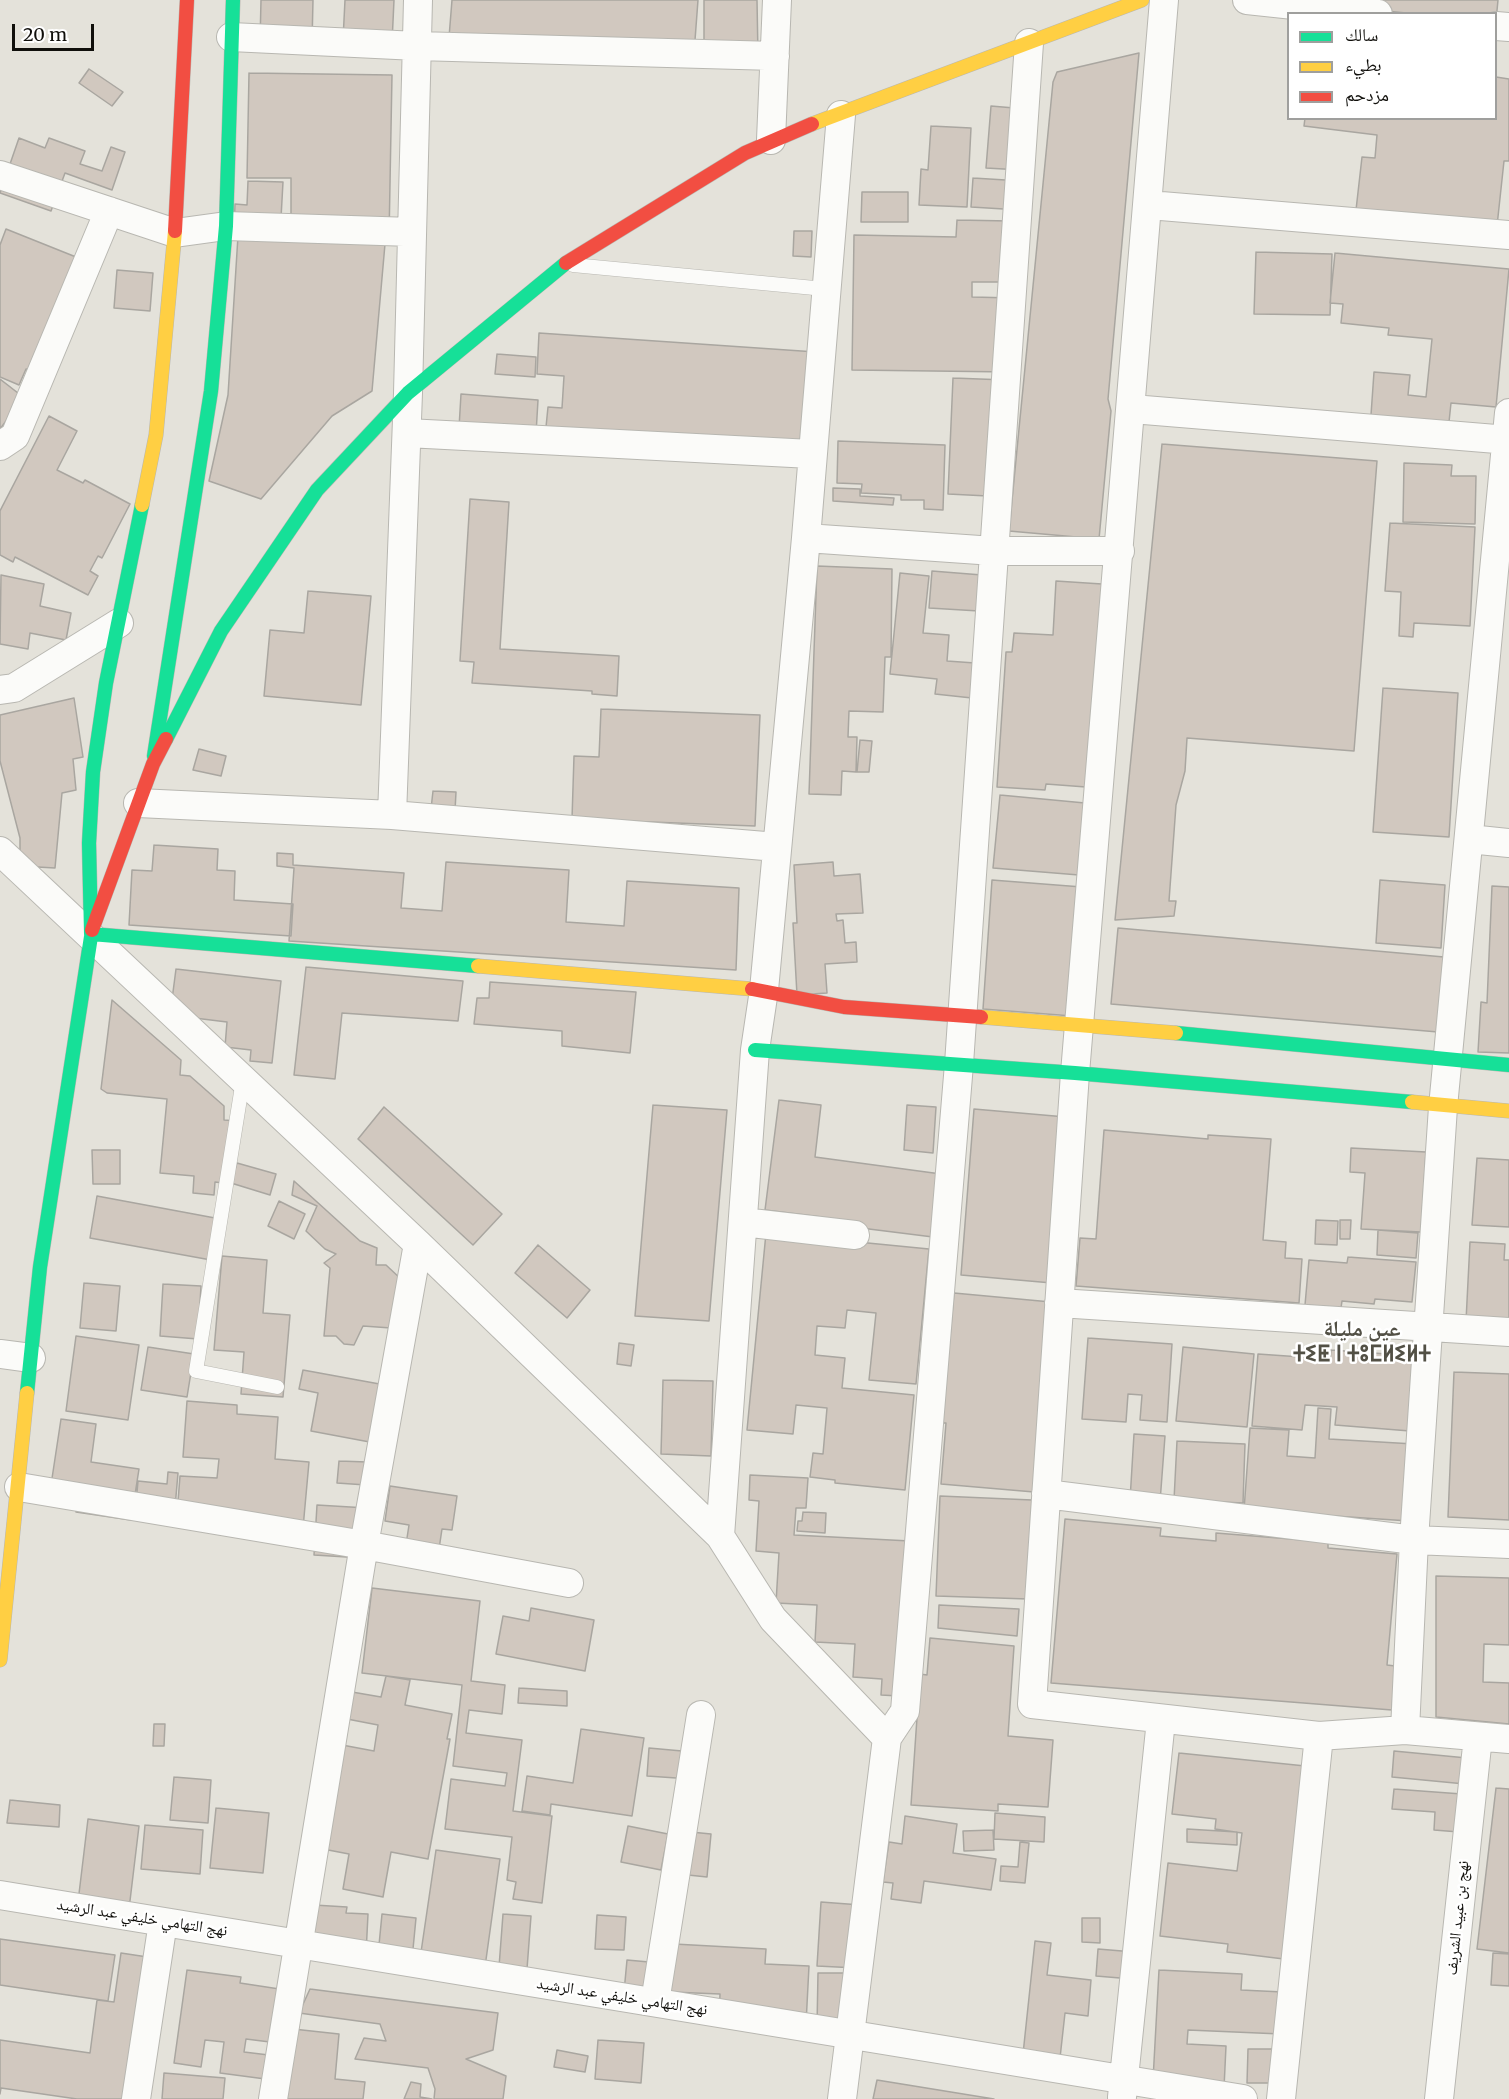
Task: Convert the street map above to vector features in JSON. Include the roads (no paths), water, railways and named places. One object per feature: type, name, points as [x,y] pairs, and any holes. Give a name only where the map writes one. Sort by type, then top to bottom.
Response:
[{"type":"street","points":[[0,1660],[40,1267],[91,934],[88,843],[93,772],[106,683],[156,435],[175,233],[187,0]]},
{"type":"street","points":[[153,764],[211,391],[226,226],[233,0]]},
{"type":"street","points":[[392,815],[407,433],[418,0]]},
{"type":"street","points":[[771,140],[777,0]]},
{"type":"street","points":[[91,934],[153,764],[221,631],[317,490],[408,393],[565,264],[746,153],[771,140],[1142,0]]},
{"type":"street","points":[[1164,0],[1132,410],[1075,1073],[1032,1704],[1318,1736],[1405,1730],[1509,1739]]},
{"type":"street","points":[[1247,0],[1359,12]]},
{"type":"street","points":[[231,37],[417,46],[775,56]]},
{"type":"street","points":[[842,2099],[887,1738],[905,1711],[959,1065],[1029,43]]},
{"type":"street","points":[[720,1536],[755,1050],[764,990],[806,538],[811,454],[841,115]]},
{"type":"street","points":[[0,175],[175,233],[226,226],[412,232]]},
{"type":"street","points":[[1149,205],[1509,235]]},
{"type":"street","points":[[0,446],[15,436],[109,211]]},
{"type":"street","points":[[1132,410],[1508,431],[1498,635],[1468,840],[1443,1107],[1426,1328],[1405,1730]]},
{"type":"street","points":[[407,433],[811,454]]},
{"type":"street","points":[[806,538],[994,550],[1120,551]]},
{"type":"street","points":[[0,690],[14,688],[118,623]]},
{"type":"street","points":[[138,803],[392,815],[777,848]]},
{"type":"street","points":[[1468,840],[1509,843]]},
{"type":"street","points":[[0,851],[91,934],[418,1244],[720,1536],[773,1619],[887,1738]]},
{"type":"street","points":[[91,934],[764,990],[802,1000],[844,1006],[1080,1024],[1509,1065]]},
{"type":"street","points":[[755,1050],[1075,1073],[1509,1111]]},
{"type":"street","points":[[743,1222],[855,1235]]},
{"type":"street","points":[[273,2099],[364,1545],[418,1244]]},
{"type":"street","points":[[1059,1303],[1509,1332]]},
{"type":"street","points":[[0,1354],[31,1358]]},
{"type":"street","points":[[19,1487],[364,1545],[569,1583]]},
{"type":"street","points":[[1046,1494],[1414,1540],[1509,1544]]},
{"type":"street","points":[[655,2002],[700,1715]]},
{"type":"street","points":[[1124,2089],[1161,1720]]},
{"type":"street","points":[[1281,2099],[1318,1736]]},
{"type":"street","name":"نهج بن عبيد الشريف","points":[[1439,2099],[1478,1737]]},
{"type":"street","name":"نهج التهامي خليفي عبد الرشيد","points":[[0,1895],[849,2034],[1124,2089],[1243,2099]]},
{"type":"street","points":[[136,2099],[163,1922]]},
{"type":"lane","points":[[565,264],[825,289]]},
{"type":"lane","points":[[243,1078],[196,1371],[277,1386]]},
{"type":"district","name":"عين مليلة ⵜⵉⵟ ⵏ ⵜⵓⵎⵍⵉⵍⵜ","points":[[1362,1342]]}]
